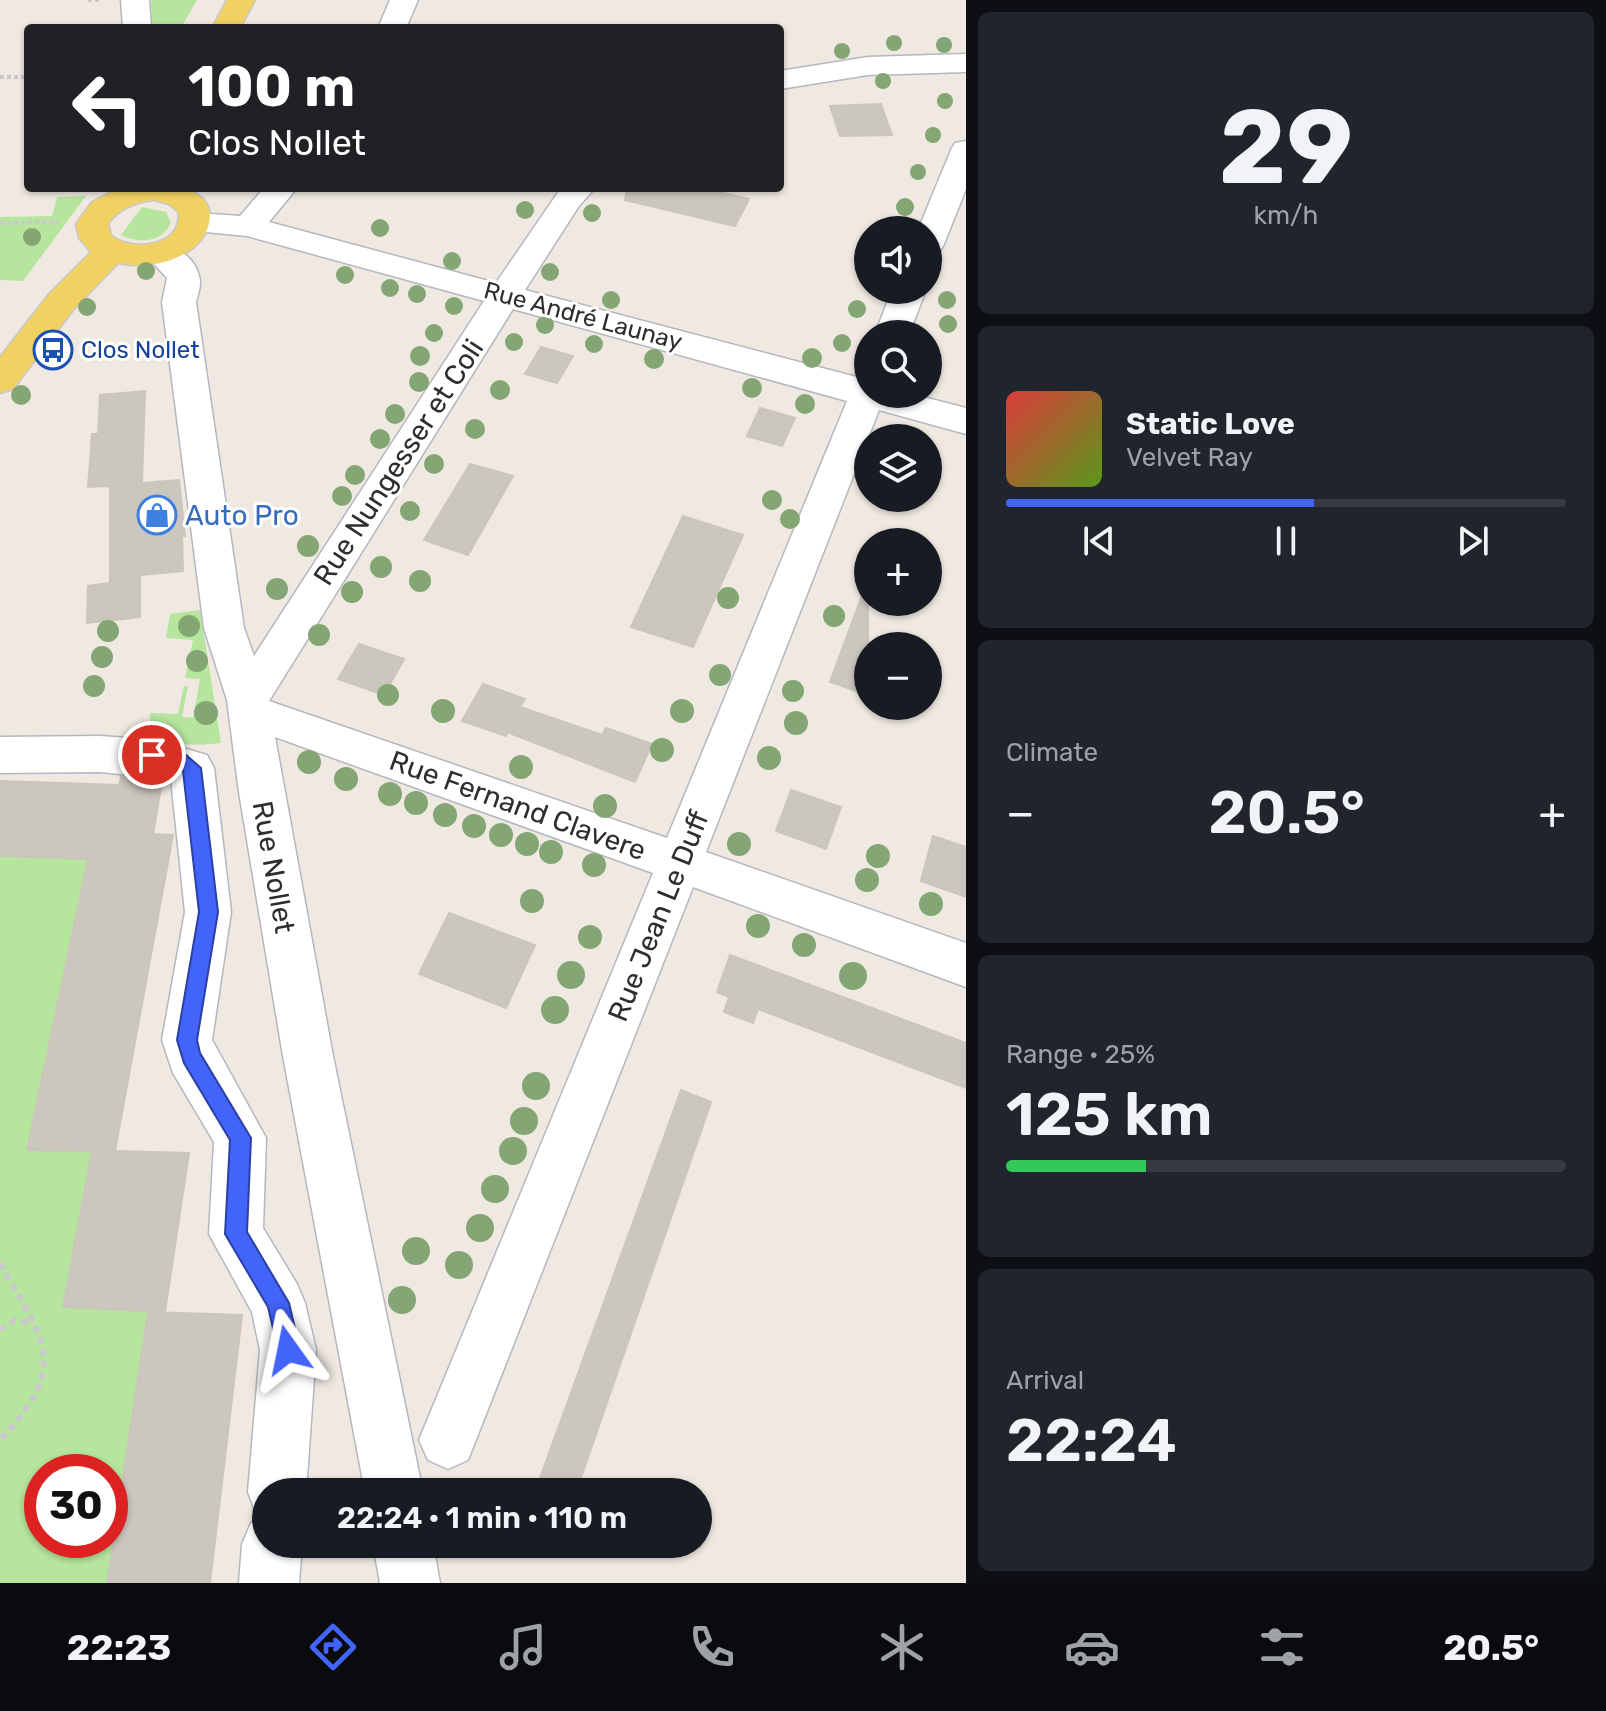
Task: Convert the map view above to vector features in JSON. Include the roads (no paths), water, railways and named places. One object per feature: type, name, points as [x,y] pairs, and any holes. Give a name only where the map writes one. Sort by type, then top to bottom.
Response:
[{"type":"main road","points":[[228,24],[241,0]]},
{"type":"main road","points":[[144,192],[120,197],[97,214],[92,224],[93,235],[100,244],[111,251],[129,255],[160,253],[185,241],[197,223],[197,213],[182,198],[161,192]]},
{"type":"main road","points":[[0,381],[61,302],[111,251]]},
{"type":"street","points":[[135,0],[137,24]]},
{"type":"street","points":[[394,24],[404,0]]},
{"type":"street","points":[[784,79],[868,66],[966,63]]},
{"type":"street","points":[[939,216],[966,150]]},
{"type":"street","points":[[248,226],[270,192]]},
{"type":"street","name":"Rue Nungesser et Coli","points":[[251,724],[505,295],[575,192]]},
{"type":"street","name":"Rue André Launay","points":[[197,223],[248,226],[854,389]]},
{"type":"street","name":"Rue Nollet","points":[[160,253],[183,270],[185,281],[179,302],[224,628],[251,724],[308,1056],[391,1478]]},
{"type":"street","name":"Rue Jean Le Duff","points":[[448,1440],[862,408]]},
{"type":"street","name":"Rue André Launay","points":[[920,408],[966,421]]},
{"type":"street","points":[[192,768],[251,724]]},
{"type":"street","name":"Rue Fernand Clavere","points":[[251,724],[306,729],[966,965]]},
{"type":"street","points":[[0,755],[152,755],[180,760],[192,768],[208,912],[187,1040],[191,1056],[240,1138],[236,1234],[278,1303],[288,1350],[278,1478]]},
{"type":"street","points":[[269,1583],[271,1558]]},
{"type":"street","points":[[406,1558],[410,1583]]},
{"type":"place","name":"Clos Nollet","points":[[53,350]]},
{"type":"place","name":"Auto Pro","points":[[157,515]]}]
